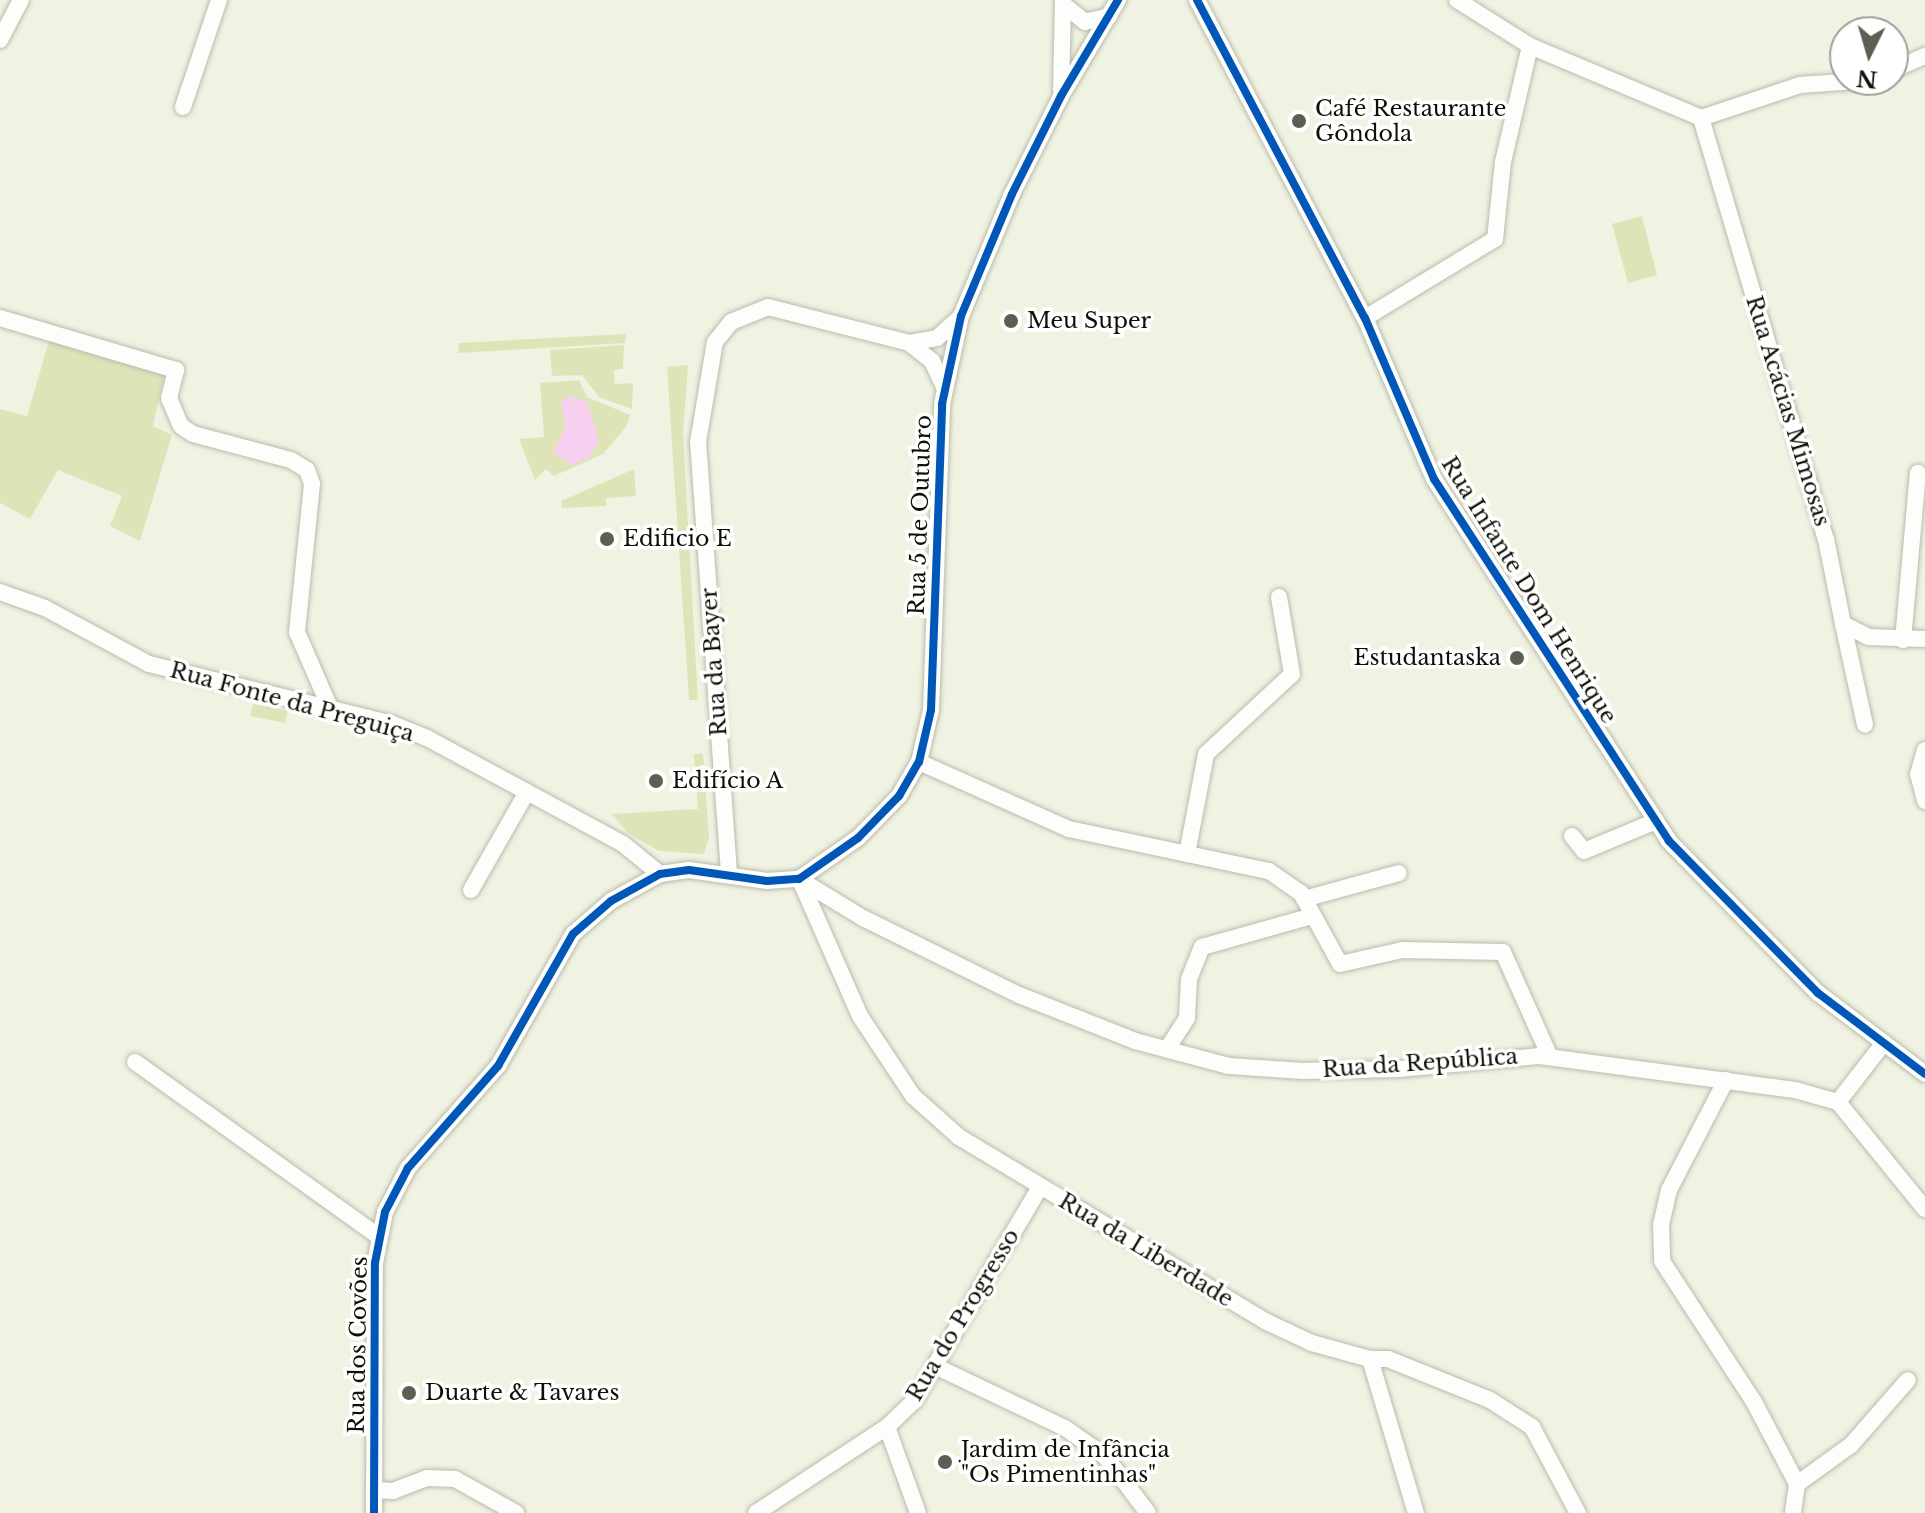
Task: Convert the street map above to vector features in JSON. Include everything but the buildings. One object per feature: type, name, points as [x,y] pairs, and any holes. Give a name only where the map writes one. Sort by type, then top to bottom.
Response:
[{"type":"street","points":[[0,40],[21,0]]},
{"type":"street","points":[[183,107],[219,0]]},
{"type":"street","name":"Rua 5 de Outubro","points":[[799,879],[858,838],[899,796],[919,762],[931,710],[944,388],[961,316],[987,247],[1061,96],[1118,0]]},
{"type":"street","name":"Rua Infante Dom Henrique","points":[[1197,0],[1365,318],[1434,479],[1656,821],[1706,884],[1818,993],[1882,1045],[1925,1074]]},
{"type":"street","points":[[1457,0],[1530,46],[1701,118],[1800,85],[1829,83]]},
{"type":"street","points":[[1064,2],[1085,22],[1109,16]]},
{"type":"street","name":"Rua 5 de Outubro","points":[[1061,96],[1064,2]]},
{"type":"street","points":[[1365,318],[1495,239],[1503,162],[1530,46]]},
{"type":"street","name":"Rua Acácias Mimosas","points":[[1701,118],[1826,539],[1865,725]]},
{"type":"street","name":"Rua da Bayer","points":[[729,873],[698,442],[715,342],[731,322],[768,307],[909,343]]},
{"type":"street","points":[[909,343],[937,338],[961,316]]},
{"type":"street","points":[[0,318],[176,370],[169,398],[181,426],[193,434],[291,460],[307,470],[312,484],[297,632],[330,708]]},
{"type":"street","points":[[909,343],[932,361],[944,388]]},
{"type":"street","points":[[1903,640],[1918,473]]},
{"type":"street","name":"Rua Fonte da Preguiça","points":[[0,592],[45,608],[149,664],[330,708],[427,738],[623,844],[660,874]]},
{"type":"street","points":[[1187,854],[1206,754],[1292,674],[1279,597]]},
{"type":"street","points":[[1843,624],[1868,637],[1925,639]]},
{"type":"street","points":[[1925,750],[1918,774],[1925,801]]},
{"type":"street","points":[[919,762],[1069,829],[1269,871],[1304,899],[1340,964],[1402,950],[1503,952],[1550,1057]]},
{"type":"street","points":[[471,890],[527,792]]},
{"type":"street","points":[[1572,836],[1584,851],[1656,821]]},
{"type":"street","points":[[729,873],[767,881],[799,879]]},
{"type":"street","name":"Rua dos Covões","points":[[374,1513],[378,1236],[408,1168],[498,1066],[573,934],[611,901],[660,874],[729,873]]},
{"type":"street","points":[[1304,899],[1399,873]]},
{"type":"street","name":"Rua da República","points":[[799,879],[863,918],[1019,995],[1167,1049],[1229,1066],[1303,1071],[1550,1057],[1795,1090],[1838,1102]]},
{"type":"street","name":"Rua da Liberdade","points":[[799,879],[860,1016],[913,1096],[959,1137],[1267,1322],[1312,1343],[1370,1359],[1388,1359],[1490,1400],[1532,1427],[1578,1513]]},
{"type":"street","points":[[1167,1049],[1187,1018],[1189,979],[1202,947],[1312,916]]},
{"type":"street","points":[[1882,1045],[1838,1102],[1925,1209]]},
{"type":"street","points":[[135,1062],[378,1236]]},
{"type":"street","points":[[1726,1080],[1669,1190],[1661,1225],[1662,1261],[1754,1402],[1797,1484],[1793,1513]]},
{"type":"street","name":"Rua do Progresso","points":[[756,1513],[887,1427],[914,1401],[937,1367],[1040,1187]]},
{"type":"street","points":[[1370,1359],[1416,1513]]},
{"type":"street","points":[[937,1367],[1065,1428],[1105,1456],[1148,1513]]},
{"type":"street","points":[[1797,1484],[1851,1445],[1908,1380]]},
{"type":"street","points":[[887,1427],[918,1513]]},
{"type":"street","points":[[374,1490],[393,1491],[427,1478],[455,1479],[516,1513]]},
{"type":"green space","points":[[1642,216],[1657,275],[1628,283],[1612,224]]},
{"type":"green space","points":[[626,334],[625,343],[458,353],[459,343]]},
{"type":"green space","points":[[49,341],[164,374],[153,426],[172,435],[140,541],[110,526],[122,496],[58,470],[30,519],[0,503],[0,409],[27,416]]},
{"type":"green space","points":[[624,345],[623,369],[614,370],[615,384],[633,383],[632,409],[599,397],[582,375],[552,376],[550,350]]},
{"type":"green space","points":[[688,365],[683,434],[698,700],[689,700],[667,367]]},
{"type":"green space","points":[[579,380],[587,397],[630,415],[626,427],[603,454],[554,476],[546,469],[535,480],[519,439],[544,437],[540,383]]},
{"type":"green space","points":[[634,469],[636,496],[606,498],[606,506],[562,508],[561,501]]},
{"type":"green space","points":[[253,704],[288,711],[285,723],[250,716]]},
{"type":"green space","points":[[703,753],[709,838],[704,854],[659,851],[628,833],[612,814],[698,809],[694,754]]},
{"type":"shaded area","points":[[569,396],[587,402],[599,442],[588,458],[571,465],[553,452],[566,428],[561,402]]},
{"type":"cycle path","points":[[374,1513],[375,1263],[385,1212],[408,1168],[498,1066],[573,934],[611,901],[660,874],[689,870],[767,881],[799,879],[858,838],[899,796],[919,762],[931,710],[942,404],[961,316],[1012,194],[1061,96],[1118,0]]},
{"type":"cycle path","points":[[1197,0],[1365,318],[1434,479],[1669,841],[1818,993],[1925,1074]]},
{"type":"place","name":"Café Restaurante Gôndola","points":[[1299,121]]},
{"type":"place","name":"Meu Super","points":[[1011,321]]},
{"type":"place","name":"Edificio E","points":[[607,539]]},
{"type":"place","name":"Estudantaska","points":[[1517,658]]},
{"type":"place","name":"Edifício A","points":[[656,781]]},
{"type":"place","name":"Duarte & Tavares","points":[[409,1393]]},
{"type":"place","name":"Jardim de Infância \"Os Pimentinhas\"","points":[[945,1462]]}]
